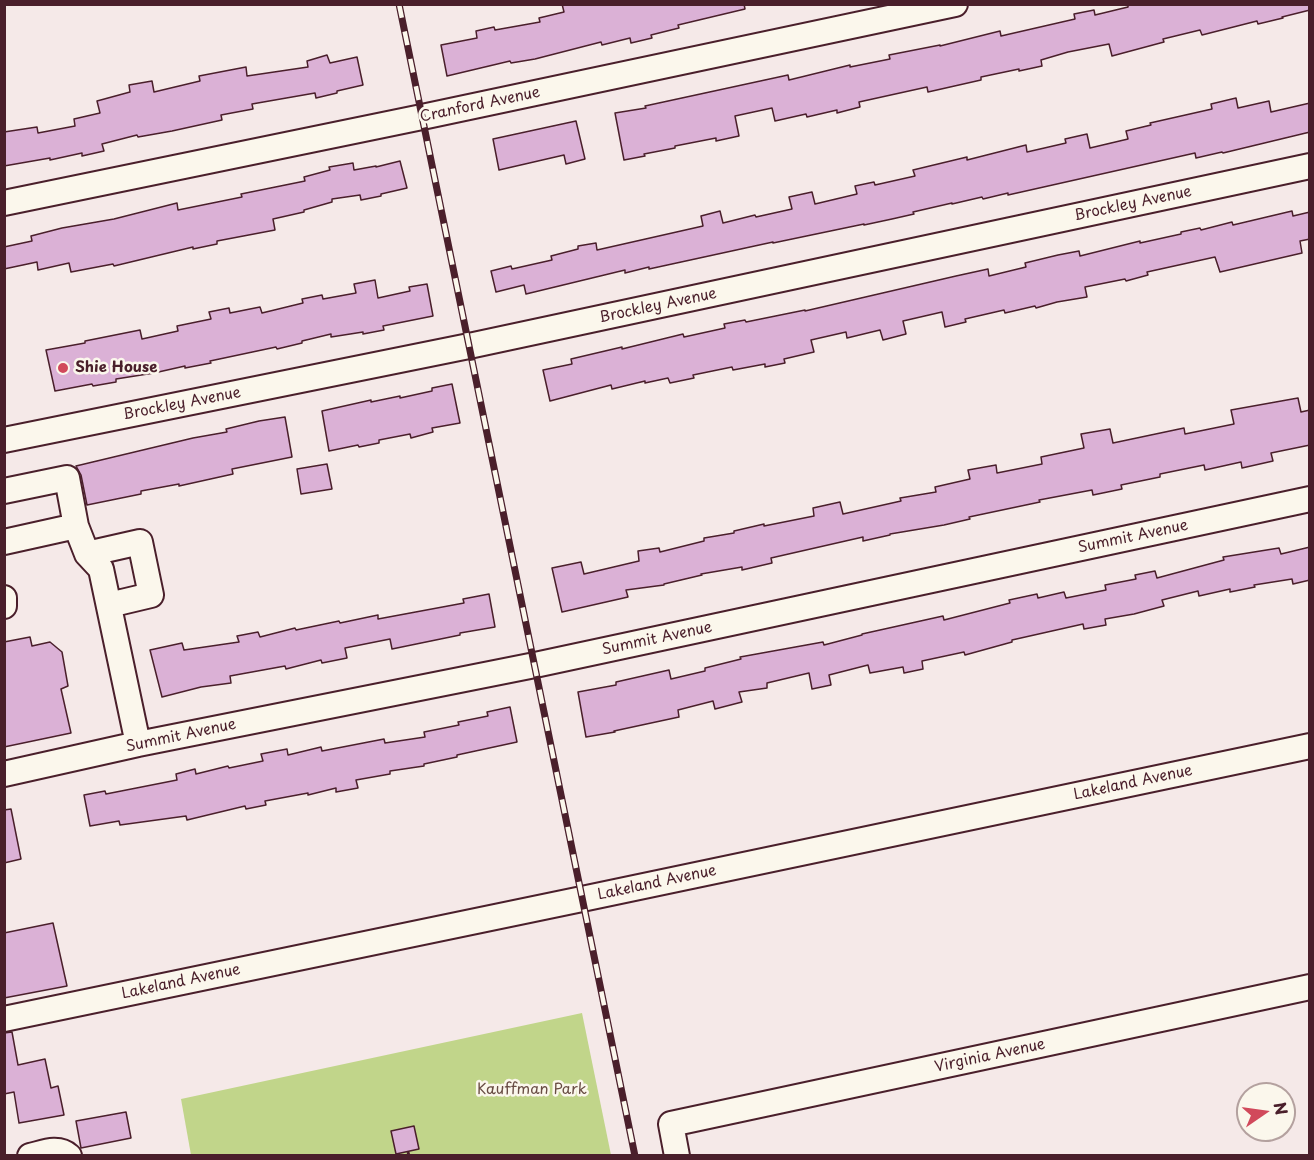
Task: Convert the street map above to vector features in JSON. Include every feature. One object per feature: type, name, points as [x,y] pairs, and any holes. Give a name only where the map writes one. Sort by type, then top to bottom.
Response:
[{"type":"street","name":"Cranford Avenue","points":[[4,203],[955,4]]},
{"type":"street","name":"Brockley Avenue","points":[[4,440],[470,346],[1310,166]]},
{"type":"street","points":[[4,491],[67,478],[76,526],[87,554],[101,569],[138,744]]},
{"type":"street","name":"Summit Avenue","points":[[4,774],[138,744],[546,663],[1310,500]]},
{"type":"street","points":[[4,542],[76,526]]},
{"type":"street","points":[[87,554],[140,542],[151,596],[109,605]]},
{"type":"street","points":[[4,598],[4,606]]},
{"type":"street","name":"Lakeland Avenue","points":[[4,1019],[1310,746]]},
{"type":"street","name":"Virginia Avenue","points":[[677,1155],[671,1124],[1310,987]]},
{"type":"street","points":[[30,1155],[63,1151],[69,1155]]},
{"type":"green space","name":"Kauffman Park","points":[[582,1013],[611,1155],[191,1155],[181,1099]]},
{"type":"building","points":[[562,4],[744,4],[745,9],[678,25],[679,28],[631,43],[630,38],[602,45],[601,42],[535,59],[511,63],[510,61],[447,76],[441,45],[477,38],[476,31],[540,22],[539,18],[564,12]]},
{"type":"building","points":[[1128,4],[1310,4],[1310,10],[1258,24],[1257,21],[1202,35],[1200,30],[1163,39],[1164,42],[1112,56],[1109,44],[1068,52],[1041,60],[1042,66],[981,77],[981,80],[928,92],[927,87],[859,102],[860,107],[837,113],[837,110],[775,121],[772,108],[735,116],[739,136],[675,146],[675,148],[624,160],[615,113],[788,75],[789,80],[850,65],[850,67],[890,59],[889,55],[940,46],[1000,31],[1001,36],[1075,19],[1074,14],[1094,10],[1095,15],[1128,7]]},
{"type":"building","points":[[327,55],[330,63],[357,57],[363,85],[316,98],[315,93],[252,104],[253,109],[221,115],[222,120],[138,137],[137,135],[102,144],[104,151],[82,156],[82,153],[4,166],[4,132],[37,127],[38,133],[75,126],[74,119],[100,113],[97,101],[130,92],[129,85],[152,81],[154,92],[200,81],[199,76],[246,67],[247,76],[308,67],[307,61]]},
{"type":"building","points":[[1236,98],[1238,108],[1269,101],[1271,112],[1310,103],[1310,132],[1223,153],[1196,158],[1195,153],[1008,195],[1008,193],[952,203],[892,219],[649,269],[649,267],[625,273],[625,270],[526,294],[524,285],[496,292],[491,271],[552,260],[551,256],[578,249],[578,246],[596,243],[597,250],[703,226],[701,216],[720,211],[723,223],[792,209],[789,197],[812,192],[815,204],[857,194],[855,186],[874,182],[875,185],[915,176],[913,170],[967,157],[967,160],[1026,145],[1027,152],[1066,143],[1065,139],[1087,134],[1090,148],[1128,139],[1126,131],[1151,125],[1150,123],[1212,109],[1211,104]]},
{"type":"building","points":[[576,121],[585,159],[566,164],[564,155],[499,170],[493,139]]},
{"type":"building","points":[[400,161],[407,188],[361,200],[360,195],[332,199],[332,202],[304,210],[304,212],[273,219],[275,230],[217,241],[217,244],[193,249],[193,247],[114,266],[113,264],[71,272],[69,263],[38,270],[37,262],[4,269],[4,247],[32,241],[31,236],[177,203],[178,210],[242,197],[241,194],[305,181],[304,177],[330,170],[329,167],[353,163],[354,170]]},
{"type":"building","points":[[1292,211],[1293,216],[1310,212],[1310,239],[1300,241],[1302,253],[1220,272],[1215,257],[1147,272],[1148,275],[1126,281],[1125,279],[1085,287],[1087,297],[1005,313],[1004,310],[965,319],[966,322],[945,327],[942,312],[903,321],[906,334],[883,340],[880,330],[847,338],[846,332],[811,340],[814,352],[784,359],[785,363],[733,370],[732,367],[693,375],[694,378],[670,383],[668,378],[612,389],[611,385],[550,401],[543,370],[572,364],[571,359],[683,334],[684,337],[725,328],[724,324],[805,311],[988,269],[989,276],[1026,267],[1025,263],[1058,255],[1079,251],[1080,256],[1140,241],[1140,243],[1181,234],[1181,232],[1200,228],[1201,230],[1232,222],[1233,225]]},
{"type":"building","points":[[375,280],[378,298],[410,291],[409,287],[427,284],[433,316],[383,326],[384,330],[331,337],[331,334],[277,349],[276,347],[210,361],[211,363],[116,379],[116,382],[55,391],[46,350],[140,330],[142,339],[178,331],[177,326],[211,319],[209,312],[229,308],[230,313],[260,307],[262,313],[303,303],[302,299],[322,295],[323,299],[356,293],[354,284]]},
{"type":"building","points":[[452,384],[460,423],[432,428],[433,432],[411,438],[410,434],[379,440],[379,443],[329,451],[322,411],[371,400],[371,402],[400,396],[400,398]]},
{"type":"building","points":[[1298,398],[1301,412],[1310,410],[1310,445],[1271,453],[1273,461],[1242,468],[1241,462],[1205,470],[1204,465],[1121,485],[1122,489],[1093,495],[1092,490],[1039,500],[1040,502],[969,517],[970,519],[944,525],[863,541],[863,537],[771,558],[772,563],[742,570],[742,567],[701,574],[664,585],[626,590],[628,597],[562,612],[552,568],[581,562],[584,574],[639,561],[638,551],[659,548],[660,552],[704,541],[704,538],[734,533],[734,531],[764,524],[764,526],[814,516],[813,508],[840,502],[843,514],[901,501],[900,498],[936,492],[935,487],[970,479],[968,470],[996,465],[997,473],[1042,464],[1041,457],[1084,448],[1081,434],[1110,429],[1113,443],[1184,428],[1185,434],[1234,424],[1231,410]]},
{"type":"building","points":[[285,417],[292,457],[232,469],[233,474],[179,486],[179,484],[141,491],[141,494],[87,505],[81,475],[76,466],[227,432],[226,429],[259,421]]},
{"type":"building","points":[[327,464],[332,489],[301,494],[297,469]]},
{"type":"building","points":[[1310,547],[1310,580],[1293,584],[1292,579],[1199,596],[1198,591],[1162,600],[1164,606],[1105,619],[1106,625],[1084,629],[1083,624],[1012,640],[1012,642],[965,655],[964,652],[922,661],[923,669],[904,673],[903,667],[870,673],[868,665],[829,675],[831,685],[812,689],[809,673],[767,683],[767,688],[739,692],[742,702],[715,709],[713,701],[678,710],[679,717],[586,737],[578,692],[616,685],[616,682],[669,670],[671,679],[705,671],[705,668],[741,659],[740,657],[823,642],[824,645],[943,616],[944,620],[1037,594],[1038,598],[1064,592],[1066,598],[1106,590],[1105,585],[1136,579],[1135,575],[1155,571],[1157,578],[1224,560],[1223,557],[1279,548],[1281,554]]},
{"type":"building","points":[[489,594],[495,627],[392,649],[390,639],[345,648],[347,658],[322,663],[321,660],[286,669],[285,666],[230,676],[231,683],[201,687],[162,697],[150,650],[182,643],[184,650],[239,642],[237,636],[258,632],[260,637],[295,628],[296,630],[378,615],[378,619],[464,603],[463,599]]},
{"type":"building","points":[[30,637],[32,646],[50,642],[62,652],[68,686],[61,689],[71,733],[4,747],[4,642]]},
{"type":"building","points":[[510,707],[517,742],[457,755],[457,757],[424,764],[424,766],[390,771],[390,774],[356,780],[358,788],[336,792],[336,788],[308,795],[308,793],[265,801],[266,805],[246,809],[245,806],[187,820],[186,816],[120,825],[119,821],[90,826],[84,795],[105,791],[106,794],[177,780],[176,774],[195,769],[196,774],[263,761],[261,754],[287,749],[288,755],[321,747],[322,751],[384,739],[385,743],[425,737],[424,732],[459,725],[458,722],[488,716],[487,712]]},
{"type":"building","points":[[11,809],[21,859],[4,863],[4,810]]},
{"type":"building","points":[[53,923],[67,986],[4,998],[4,933]]},
{"type":"building","points":[[12,1032],[18,1065],[45,1059],[51,1088],[58,1086],[64,1115],[19,1123],[14,1092],[4,1094],[4,1033]]},
{"type":"building","points":[[126,1112],[131,1138],[81,1148],[76,1121]]},
{"type":"building","points":[[414,1126],[419,1149],[396,1154],[391,1131]]},
{"type":"railway","points":[[399,4],[635,1156]]},
{"type":"place","name":"Shie House","points":[[63,368]]}]
